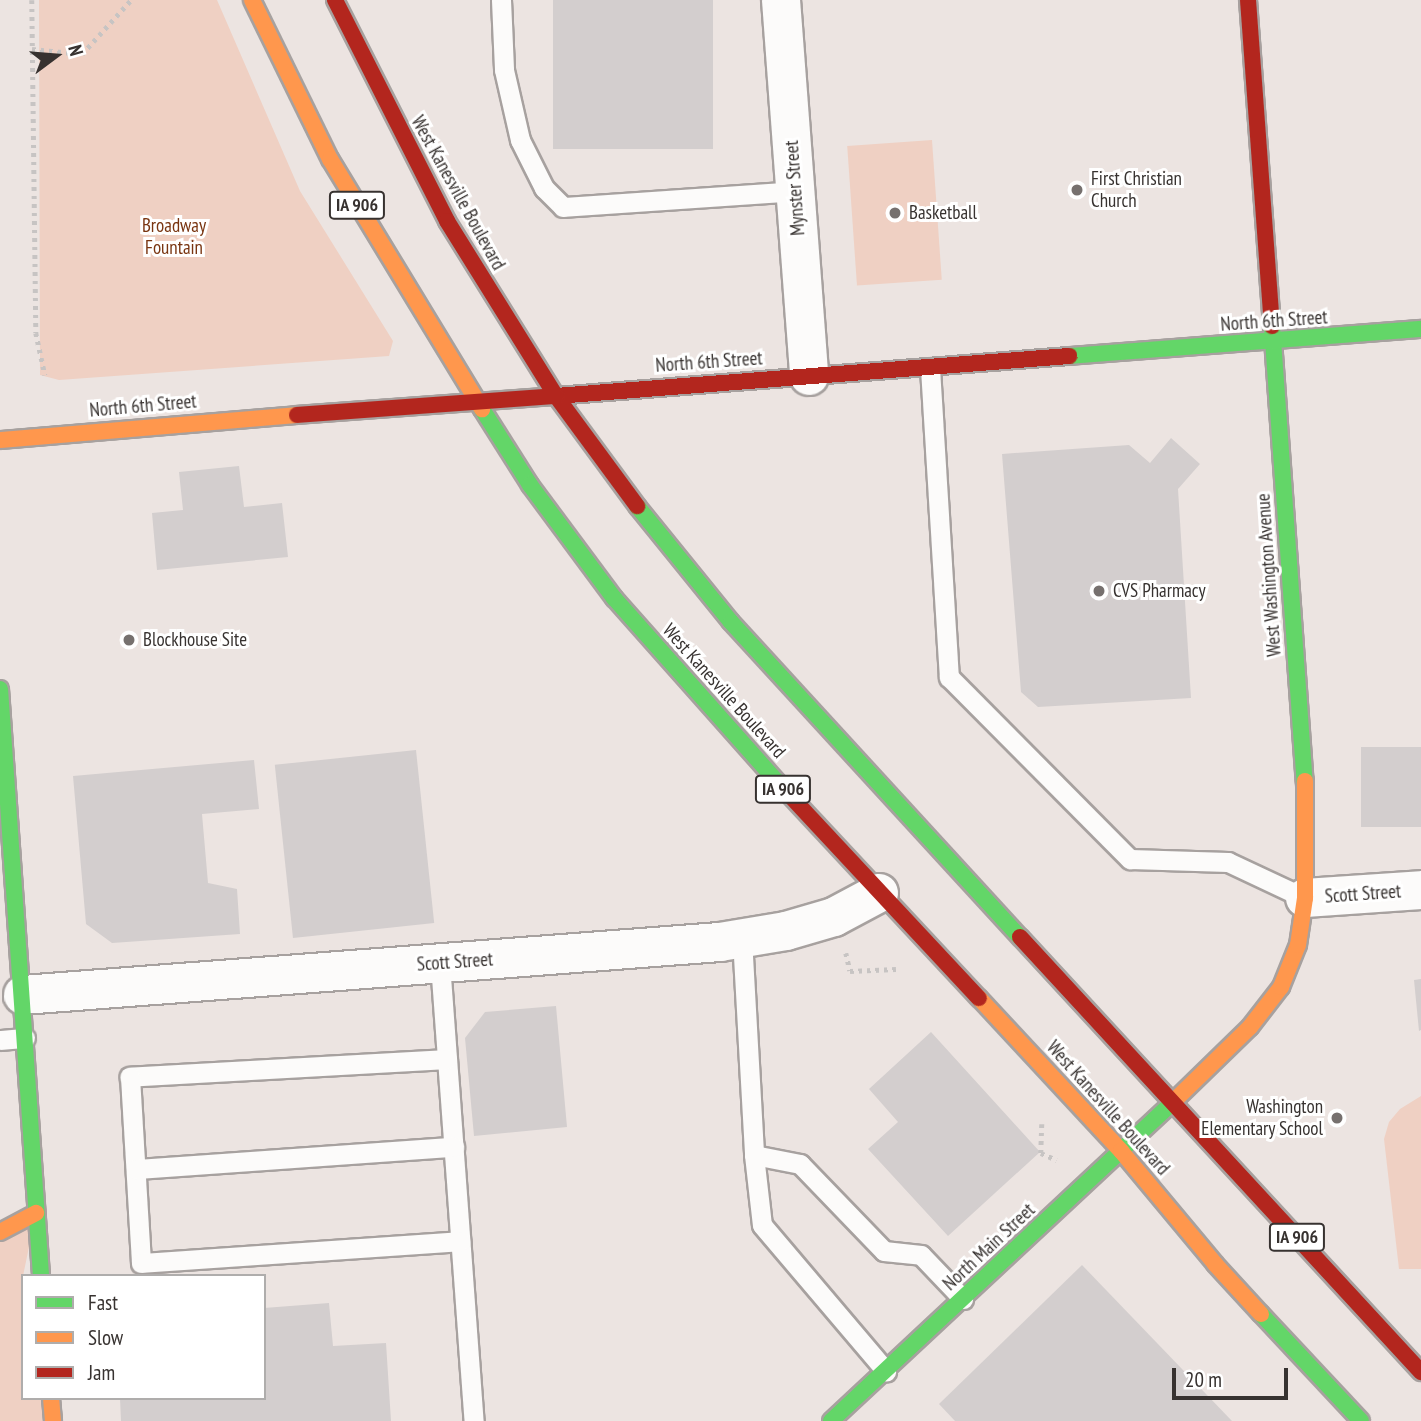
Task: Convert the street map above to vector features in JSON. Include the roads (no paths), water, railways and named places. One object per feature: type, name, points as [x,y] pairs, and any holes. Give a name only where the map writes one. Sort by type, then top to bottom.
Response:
[{"type":"main road","name":"West Kanesville Boulevard","points":[[253,0],[330,159],[530,485],[614,597],[716,716],[1121,1151],[1215,1264],[1361,1421]]},
{"type":"main road","name":"West Kanesville Boulevard","points":[[335,0],[404,142],[447,221],[556,396],[655,531],[731,622],[1421,1372]]},
{"type":"main road","name":"West Washington Avenue","points":[[1173,1101],[1250,1027],[1281,988],[1298,945],[1305,898],[1306,797],[1248,0]]},
{"type":"main road","name":"North 6th Street","points":[[0,440],[212,421],[1421,329]]},
{"type":"main road","points":[[0,689],[41,1274]]},
{"type":"main road","name":"North Main Street","points":[[831,1421],[1173,1101]]},
{"type":"main road","points":[[0,1232],[36,1213]]},
{"type":"main road","points":[[51,1400],[52,1421]]},
{"type":"street","name":"Mynster Street","points":[[781,0],[809,376]]},
{"type":"street","name":"Scott Street","points":[[1305,898],[1421,890]]},
{"type":"street","name":"Scott Street","points":[[23,995],[742,938],[786,931],[834,918],[879,893]]},
{"type":"lane","points":[[501,0],[504,70],[520,140],[544,188],[563,207],[795,191]]},
{"type":"lane","points":[[930,368],[948,677],[1130,859],[1228,862],[1305,898]]},
{"type":"lane","points":[[742,938],[754,1155],[762,1225],[886,1371]]},
{"type":"lane","points":[[440,963],[474,1421]]},
{"type":"lane","points":[[0,1040],[26,1038]]},
{"type":"lane","points":[[447,1059],[130,1077],[141,1263],[460,1241]]},
{"type":"lane","points":[[136,1169],[454,1147]]},
{"type":"lane","points":[[754,1155],[800,1164],[884,1251],[921,1255],[963,1299]]},
{"type":"place","name":"First Christian Church","points":[[1077,190]]},
{"type":"place","name":"Basketball","points":[[895,213]]},
{"type":"place","name":"CVS Pharmacy","points":[[1099,591]]},
{"type":"place","name":"Blockhouse Site","points":[[129,640]]},
{"type":"place","name":"Washington Elementary School","points":[[1337,1118]]},
{"type":"park label","name":"Broadway Fountain","points":[[174,237]]}]
